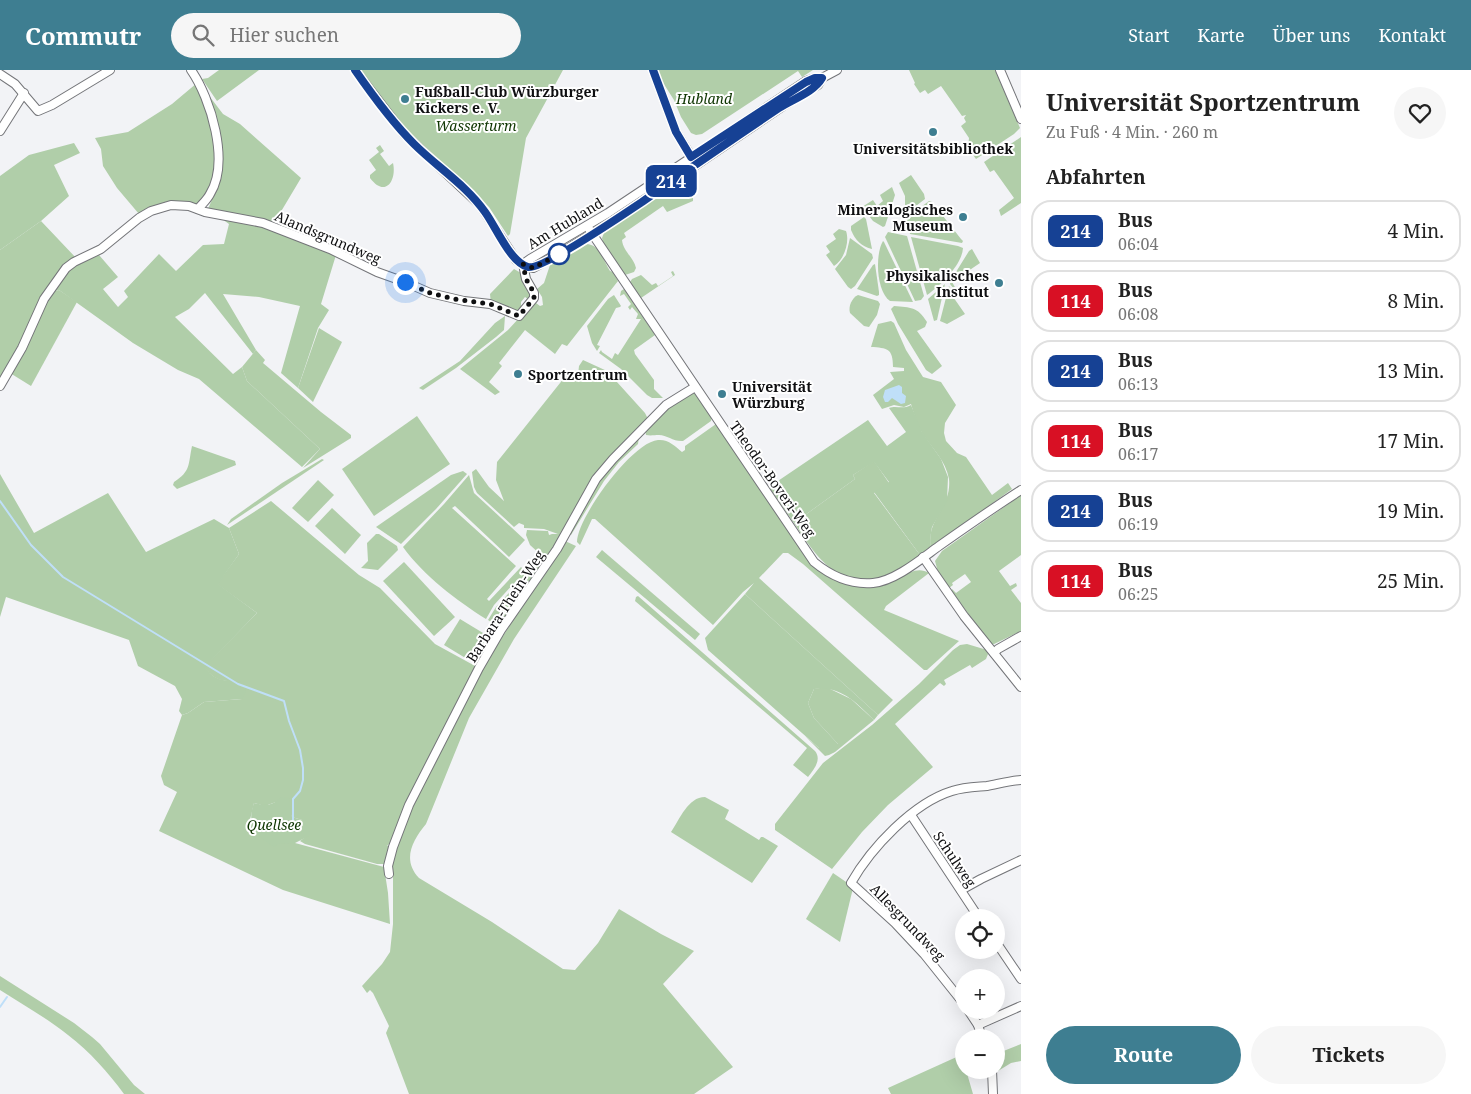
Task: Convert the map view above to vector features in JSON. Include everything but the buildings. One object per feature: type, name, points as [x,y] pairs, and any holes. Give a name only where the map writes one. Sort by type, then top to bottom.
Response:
[{"type":"street","points":[[0,74],[15,84],[38,111],[52,105],[110,70]]},
{"type":"street","points":[[191,70],[204,93],[210,110],[218,151],[217,178],[211,194],[198,209]]},
{"type":"street","points":[[355,70],[404,134],[480,204],[514,258],[523,264]]},
{"type":"street","points":[[652,70],[676,132],[693,160]]},
{"type":"street","name":"Am Hubland","points":[[693,160],[523,264],[530,268],[535,267],[592,235],[693,160],[806,82],[815,78],[822,78],[837,70]]},
{"type":"street","points":[[1000,70],[1021,119]]},
{"type":"street","points":[[0,131],[24,93]]},
{"type":"street","name":"Alandsgrundweg","points":[[0,386],[22,348],[44,299],[66,268],[101,249],[151,211],[170,205],[263,223],[330,249],[377,272],[430,293],[464,301],[490,304],[519,316],[534,298],[534,293],[526,279],[523,264]]},
{"type":"street","name":"Theodor-Boveri-Weg","points":[[587,226],[814,562],[821,567],[841,579],[855,583],[874,583],[896,575],[1021,490]]},
{"type":"street","name":"Barbara-Thein-Weg","points":[[389,874],[390,856],[409,805],[479,668],[501,630],[557,549],[596,479],[613,458],[666,405],[695,387]]},
{"type":"street","points":[[923,557],[978,634],[1021,686]]},
{"type":"street","points":[[994,654],[998,649],[1021,636]]},
{"type":"street","points":[[911,815],[929,802],[951,791],[1021,780]]},
{"type":"street","name":"Allesgrundweg","points":[[911,815],[874,850],[852,883],[895,923],[924,954],[955,993]]},
{"type":"street","name":"Schulweg","points":[[911,815],[973,909]]},
{"type":"street","points":[[961,890],[981,878],[1021,860]]},
{"type":"street","points":[[1005,955],[1021,979]]},
{"type":"street","points":[[978,1025],[1021,1006]]},
{"type":"street","points":[[974,1019],[979,1029]]},
{"type":"street","points":[[993,1079],[994,1094]]},
{"type":"green space","points":[[219,70],[259,70],[217,101],[202,79],[208,78]]},
{"type":"green space","name":"Wasserturm","points":[[359,70],[563,70],[526,138],[510,234],[508,236],[489,207],[401,124]]},
{"type":"green space","name":"Hubland","points":[[655,70],[813,70],[802,77],[798,71],[702,134],[696,135],[691,133],[681,117],[674,100]]},
{"type":"green space","points":[[909,70],[995,70],[1020,128],[976,159],[968,148],[969,138],[961,126],[966,122],[964,118],[966,115],[962,116],[941,86],[928,94],[925,90],[920,93],[914,84]]},
{"type":"green space","points":[[197,83],[214,129],[216,178],[209,193],[194,205],[139,214],[117,188],[103,166],[101,149],[95,138],[128,132],[172,104]]},
{"type":"green space","points":[[207,93],[223,114],[240,124],[301,178],[270,230],[336,255],[321,304],[329,310],[318,328],[298,388],[281,373],[300,306],[259,297],[223,294],[256,350],[253,354],[205,293],[189,309],[175,317],[233,374],[242,367],[247,381],[320,449],[302,467],[199,379],[178,370],[133,343],[59,290],[55,291],[43,308],[53,287],[67,270],[99,255],[118,277],[103,289],[118,307],[128,297],[124,291],[159,254],[176,271],[203,245],[224,244],[229,224],[208,209],[221,178],[218,127]]},
{"type":"green space","points":[[1021,137],[1021,203],[1001,216],[999,210],[1014,198],[994,170],[990,172],[984,162]]},
{"type":"green space","points":[[74,143],[80,153],[54,165],[69,196],[41,221],[0,250],[0,176],[29,155]]},
{"type":"green space","points":[[380,145],[384,151],[380,154],[389,166],[393,163],[394,170],[389,185],[385,187],[375,184],[370,178],[370,175],[376,170],[369,160],[379,152],[376,148]]},
{"type":"green space","points":[[911,175],[924,194],[925,199],[908,212],[905,212],[905,196],[899,183]]},
{"type":"green space","points":[[684,179],[686,188],[693,197],[693,201],[667,212],[663,206],[624,233],[626,237],[622,240],[623,244],[636,268],[634,272],[625,275],[603,242],[604,233]]},
{"type":"green space","points":[[892,187],[895,195],[885,226],[883,227],[873,221],[862,207],[873,200],[877,206],[883,201],[880,195]]},
{"type":"green space","points":[[929,201],[932,202],[963,241],[962,243],[910,234],[906,218]]},
{"type":"green space","points":[[864,217],[872,249],[865,247],[859,242],[851,230],[851,226]]},
{"type":"green space","points":[[41,221],[77,259],[62,269],[10,369],[0,383],[0,250]]},
{"type":"green space","points":[[839,229],[846,231],[847,245],[841,260],[834,266],[826,255],[830,252],[826,246],[836,239],[833,234]]},
{"type":"green space","points":[[888,232],[907,236],[924,296],[921,300],[915,301],[885,237]]},
{"type":"green space","points":[[911,237],[963,248],[962,255],[955,268],[944,281],[927,295]]},
{"type":"green space","points":[[850,238],[872,254],[873,258],[855,286],[851,289],[835,269],[846,255]]},
{"type":"green space","points":[[883,241],[913,302],[890,301],[885,296],[878,272],[880,247]]},
{"type":"green space","points":[[586,244],[598,250],[618,281],[567,346],[562,344],[555,354],[525,330],[499,363],[502,366],[489,382],[500,392],[495,395],[460,369],[508,330],[532,304],[543,305],[542,297],[537,289],[544,283],[550,265]]},
{"type":"green space","points":[[972,249],[980,263],[952,282],[956,289],[954,289],[950,284],[951,280]]},
{"type":"green space","points":[[875,264],[879,292],[877,296],[857,289]]},
{"type":"green space","points":[[514,269],[521,273],[532,295],[529,300],[525,297],[521,302],[521,306],[524,309],[521,312],[491,304],[490,294]]},
{"type":"green space","points":[[673,271],[675,275],[641,298],[630,282],[641,275],[652,285],[656,283],[658,286],[673,276],[671,272]]},
{"type":"green space","points":[[945,284],[937,320],[934,321],[928,299]]},
{"type":"green space","points":[[949,286],[951,289],[949,291],[965,314],[947,324],[940,321]]},
{"type":"green space","points":[[624,289],[655,335],[634,350],[654,380],[654,389],[663,398],[652,398],[647,395],[621,369],[599,353],[601,350],[612,359],[615,353],[618,355],[641,319],[636,319],[638,314],[632,307],[630,310],[628,307],[631,304],[624,294],[620,296],[621,291]]},
{"type":"green space","points":[[59,290],[77,302],[31,386],[10,373],[43,308],[55,291]]},
{"type":"green space","points":[[614,295],[621,306],[616,308],[597,345],[600,346],[597,351],[592,343],[587,326],[608,299]]},
{"type":"green space","points":[[858,295],[878,301],[880,304],[877,315],[869,327],[864,326],[850,313],[851,302]]},
{"type":"green space","points":[[894,306],[917,310],[927,322],[925,327],[917,331],[942,366],[932,374],[926,370],[898,324],[891,309]]},
{"type":"green space","points":[[505,316],[504,330],[496,337],[456,368],[423,390],[419,388],[460,361],[495,323]]},
{"type":"green space","points":[[891,321],[894,323],[906,350],[923,377],[941,382],[956,405],[945,423],[944,433],[946,441],[957,453],[966,457],[992,495],[1008,483],[1012,489],[931,548],[930,538],[932,529],[947,498],[949,489],[947,472],[942,460],[922,433],[911,404],[904,407],[894,405],[882,409],[873,395],[894,379],[890,372],[904,371],[904,368],[893,367],[892,356],[888,350],[871,347],[878,324]]},
{"type":"green space","points":[[319,328],[342,342],[313,402],[298,388]]},
{"type":"green space","points":[[256,350],[265,360],[263,363],[351,435],[351,438],[303,468],[320,449],[247,381],[242,367]]},
{"type":"green space","points":[[583,360],[607,371],[645,413],[648,419],[613,453],[594,480],[557,544],[499,627],[488,620],[496,607],[519,582],[517,580],[494,605],[486,619],[441,587],[411,558],[403,547],[469,475],[474,493],[525,540],[509,557],[455,506],[452,508],[516,566],[487,599],[489,601],[521,567],[526,572],[541,555],[530,545],[526,535],[527,530],[548,531],[549,535],[558,534],[544,529],[524,528],[524,525],[519,523],[514,527],[477,493],[474,487],[472,472],[476,469],[489,487],[504,501],[496,480],[497,462],[568,373],[578,375],[579,366]]},
{"type":"green space","points":[[693,391],[712,416],[711,421],[683,441],[662,435],[646,435],[645,429],[667,407]]},
{"type":"green space","points":[[911,405],[922,432],[941,459],[948,477],[947,501],[932,527],[931,548],[920,555],[874,492],[889,482],[874,462],[853,475],[855,479],[794,523],[769,487],[868,420],[887,446],[906,432],[889,408]]},
{"type":"green space","points":[[417,416],[450,464],[374,516],[342,469]]},
{"type":"green space","points":[[716,424],[719,425],[814,565],[821,570],[836,580],[861,587],[886,584],[917,570],[929,573],[886,606],[884,610],[959,641],[927,670],[924,670],[788,553],[783,553],[759,578],[893,700],[878,715],[745,594],[754,583],[743,592],[713,625],[595,519],[592,519],[580,545],[577,542],[579,531],[596,500],[634,453],[647,444],[658,440],[674,445],[682,452],[685,450],[685,446]]},
{"type":"green space","points":[[639,437],[638,444],[619,462],[604,481],[571,535],[570,532],[602,476],[614,460]]},
{"type":"green space","points":[[192,446],[235,461],[236,465],[177,489],[173,485],[174,482],[186,471]]},
{"type":"green space","points":[[322,459],[324,460],[227,525],[231,519],[282,483]]},
{"type":"green space","points":[[874,461],[889,483],[874,493],[920,555],[891,574],[873,579],[858,580],[845,577],[833,570],[812,549],[794,523],[855,479],[853,475]]},
{"type":"green space","points":[[463,471],[467,474],[401,544],[376,527],[451,475]]},
{"type":"green space","points":[[0,474],[34,533],[108,493],[146,552],[214,519],[229,528],[239,554],[218,584],[257,613],[205,667],[216,678],[240,681],[246,691],[242,699],[204,702],[182,715],[179,711],[182,699],[175,686],[138,666],[129,640],[6,597],[0,617]]},
{"type":"green space","points":[[318,480],[334,495],[308,522],[292,508]]},
{"type":"green space","points":[[1021,495],[1021,555],[999,571],[1010,586],[1016,583],[1017,586],[1011,590],[1021,603],[1021,631],[992,645],[951,591],[952,589],[956,593],[971,582],[965,574],[952,583],[953,585],[949,588],[938,572],[935,561],[942,551]]},
{"type":"green space","points":[[271,501],[359,575],[380,588],[435,644],[477,667],[432,752],[387,846],[391,846],[384,864],[377,864],[305,844],[300,841],[304,838],[302,820],[292,817],[290,812],[276,802],[265,806],[254,803],[250,820],[255,828],[295,843],[384,867],[390,924],[283,890],[159,831],[177,792],[164,785],[161,776],[182,715],[204,702],[242,699],[227,681],[214,677],[204,667],[257,613],[217,584],[239,554],[229,528]]},
{"type":"green space","points":[[332,508],[361,535],[345,554],[315,526]]},
{"type":"green space","points":[[376,534],[397,546],[398,550],[378,570],[361,568],[368,561],[367,543]]},
{"type":"green space","points":[[565,541],[576,546],[514,639],[469,718],[426,824],[413,844],[410,857],[411,864],[419,878],[492,922],[563,969],[575,970],[598,943],[619,909],[694,951],[663,984],[733,1067],[694,1094],[409,1094],[386,1033],[389,1026],[373,993],[370,990],[367,993],[362,986],[390,952],[393,924],[393,857],[410,811],[482,668]]},
{"type":"green space","points":[[602,550],[700,634],[695,640],[596,557]]},
{"type":"green space","points":[[404,562],[455,617],[434,636],[383,581]]},
{"type":"green space","points":[[745,594],[878,715],[874,720],[861,707],[840,693],[823,688],[814,689],[808,703],[814,718],[838,744],[837,749],[831,752],[819,748],[708,650],[705,638]]},
{"type":"green space","points":[[638,596],[815,751],[818,758],[815,768],[808,777],[793,765],[807,748],[635,601]]},
{"type":"green space","points":[[460,619],[488,636],[472,662],[444,645]]},
{"type":"green space","points":[[967,644],[987,650],[986,659],[972,668],[970,665],[944,680],[946,684],[944,686],[940,683],[895,724],[933,767],[888,805],[862,832],[832,869],[775,830],[775,824],[823,763],[872,725],[919,684],[953,650],[960,645]]},
{"type":"green space","points":[[826,687],[851,699],[874,720],[835,752],[825,756],[805,736],[819,748],[838,744],[814,718],[808,703],[814,689]]},
{"type":"green space","name":"Quellsee","points":[[281,797],[289,798],[292,817],[302,820],[310,829],[309,836],[295,843],[278,844],[274,847],[262,839],[254,829],[251,818],[254,803],[269,804]]},
{"type":"green space","points":[[705,797],[729,810],[725,819],[759,840],[763,837],[778,846],[752,883],[671,832],[689,805],[699,798]]},
{"type":"green space","points":[[833,873],[853,888],[840,942],[806,919]]},
{"type":"green space","points":[[0,976],[74,1023],[92,1037],[134,1085],[145,1094],[124,1094],[84,1048],[52,1023],[0,990]]},
{"type":"green space","points":[[1021,1044],[1021,1061],[1005,1067],[1005,1050]]},
{"type":"green space","points":[[955,1058],[955,1079],[969,1079],[973,1094],[891,1094],[888,1088]]},
{"type":"water","points":[[899,385],[902,387],[902,393],[906,396],[905,403],[901,404],[892,398],[885,402],[883,397],[885,390]]},
{"type":"waterway","points":[[0,501],[31,545],[63,577],[238,684],[284,701],[300,750],[303,768],[303,780],[300,791],[293,799],[293,826]]},
{"type":"waterway","points":[[0,1007],[7,997]]},
{"type":"bus line","name":"214","points":[[355,70],[404,134],[480,204],[514,258],[526,267],[533,268],[618,218],[783,106],[818,86],[822,78],[815,78],[806,82],[781,97],[691,157],[676,132],[653,70]]},
{"type":"place","name":"Fußball-Club Würzburger Kickers e. V.","points":[[405,99]]},
{"type":"place","name":"Universitätsbibliothek","points":[[933,132]]},
{"type":"place","name":"Mineralogisches Museum","points":[[963,217]]},
{"type":"place","name":"Physikalisches Institut","points":[[999,283]]},
{"type":"place","name":"Sportzentrum","points":[[518,374]]},
{"type":"place","name":"Universität Würzburg","points":[[722,394]]},
{"type":"route","points":[[405,282],[430,293],[454,299],[490,304],[519,316],[534,298],[534,293],[526,279],[523,264],[526,267],[533,268],[559,254]]}]
